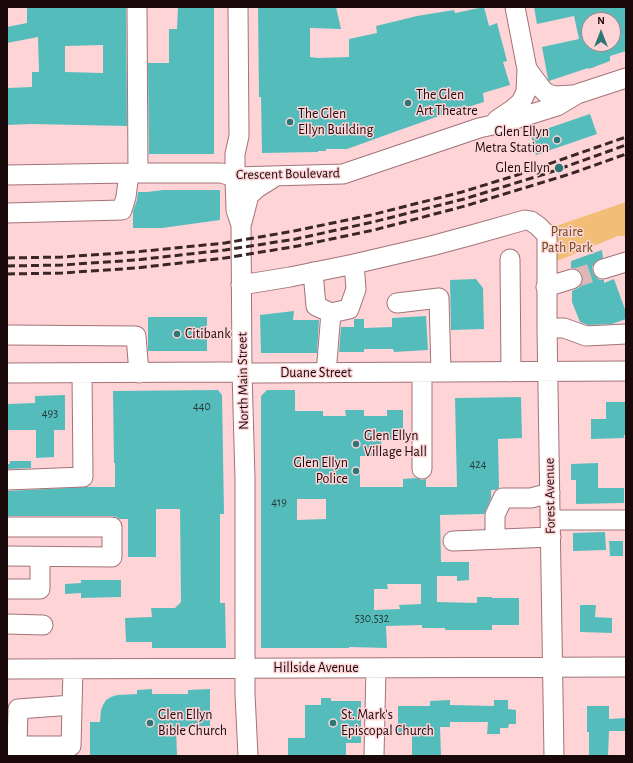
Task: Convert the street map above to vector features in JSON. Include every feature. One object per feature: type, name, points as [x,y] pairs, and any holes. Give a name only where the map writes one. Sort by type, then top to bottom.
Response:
[{"type":"street","points":[[7,213],[122,210],[133,173],[137,7]]},
{"type":"street","name":"North Main Street","points":[[238,7],[239,136],[234,154],[234,177],[236,210],[241,225],[242,372],[245,487],[245,694],[248,756]]},
{"type":"street","points":[[479,128],[498,120],[512,110],[521,102],[526,92],[528,69],[515,7]]},
{"type":"street","points":[[528,69],[540,88],[546,93],[554,96],[577,94]]},
{"type":"street","name":"Crescent Boulevard","points":[[7,175],[221,173],[234,177],[343,174],[479,128],[506,122],[557,106],[577,94],[626,78]]},
{"type":"street","points":[[239,136],[247,157],[252,164],[276,176],[249,195],[241,225]]},
{"type":"street","name":"Forest Avenue","points":[[354,264],[525,220],[531,221],[547,235],[546,287],[554,756]]},
{"type":"street","points":[[510,259],[511,372]]},
{"type":"street","points":[[603,269],[626,262]]},
{"type":"street","points":[[241,285],[354,264],[356,289],[349,308],[331,313],[316,306],[313,272]]},
{"type":"street","points":[[546,287],[572,279]]},
{"type":"street","points":[[397,304],[439,298],[441,372]]},
{"type":"street","points":[[326,372],[331,313]]},
{"type":"street","points":[[547,328],[564,328],[586,336],[599,334],[626,334]]},
{"type":"street","points":[[7,335],[136,336],[139,372]]},
{"type":"street","name":"Duane Street","points":[[7,373],[626,371]]},
{"type":"street","points":[[422,372],[422,469]]},
{"type":"street","points":[[7,480],[83,478],[82,373]]},
{"type":"street","points":[[495,539],[495,515],[503,498],[531,498],[550,493]]},
{"type":"street","points":[[453,542],[495,539],[550,528],[626,520]]},
{"type":"street","points":[[7,527],[112,527],[112,557],[7,556]]},
{"type":"street","points":[[7,589],[40,589],[40,557]]},
{"type":"street","points":[[7,624],[43,625]]},
{"type":"street","name":"Hillside Avenue","points":[[7,669],[626,667]]},
{"type":"street","points":[[374,756],[376,668]]},
{"type":"street","points":[[72,705],[18,709],[15,751],[71,746],[73,669]]},
{"type":"green space","name":"Praire Path Park","points":[[626,202],[626,236],[618,236],[550,264],[550,237],[553,227]]},
{"type":"building","points":[[27,7],[126,7],[127,126],[7,125],[7,88],[32,87],[32,72],[39,72],[38,37],[7,43],[7,27],[27,23]],"holes":[[[103,45],[103,73],[65,72],[65,46]]]},
{"type":"building","points":[[178,7],[214,7],[214,154],[149,154],[148,63],[169,63],[169,29],[177,29]]},
{"type":"building","points":[[258,7],[336,7],[341,29],[310,28],[310,57],[318,58],[349,57],[349,39],[377,33],[376,26],[417,16],[454,10],[455,13],[484,7],[489,26],[497,23],[507,61],[503,62],[510,85],[483,93],[484,102],[439,116],[347,149],[326,149],[326,151],[318,152],[262,153],[261,97],[259,97]]},
{"type":"building","points":[[534,7],[626,7],[626,51],[610,56],[610,61],[549,81],[542,47],[579,39],[574,16],[537,24]]},
{"type":"building","name":"Glen Ellyn Metra Station","points":[[590,114],[597,134],[536,155],[531,134]]},
{"type":"building","points":[[163,190],[220,190],[220,220],[162,228],[133,228],[133,211],[138,192]]},
{"type":"building","points":[[602,250],[603,258],[595,262],[592,267],[593,273],[600,280],[604,280],[604,283],[614,279],[626,312],[626,319],[612,324],[588,325],[580,322],[572,302],[572,291],[580,287],[583,281],[583,276],[580,271],[575,268],[571,268],[571,261]]},
{"type":"building","points":[[476,279],[483,288],[484,329],[451,330],[450,280]]},
{"type":"building","points":[[294,311],[293,320],[319,320],[317,353],[261,353],[260,315]]},
{"type":"building","points":[[426,316],[428,350],[394,352],[393,349],[364,349],[364,352],[339,352],[341,327],[354,327],[354,319],[364,319],[364,328],[392,327],[392,318]]},
{"type":"building","name":"Citibank","points":[[148,317],[207,317],[207,351],[148,351]]},
{"type":"building","points":[[218,390],[222,395],[224,514],[220,514],[220,603],[225,603],[226,648],[152,648],[152,642],[126,642],[125,618],[152,617],[151,608],[175,608],[181,602],[180,509],[156,509],[156,557],[128,557],[128,519],[119,519],[112,516],[7,516],[7,491],[115,487],[113,391]]},
{"type":"building","points":[[267,390],[295,390],[295,411],[323,411],[323,416],[346,416],[345,410],[364,410],[364,416],[387,416],[387,410],[403,410],[403,439],[381,440],[382,456],[360,456],[360,487],[403,487],[403,479],[416,478],[422,480],[426,479],[426,487],[457,487],[455,398],[521,397],[522,438],[498,439],[499,488],[496,490],[491,490],[491,498],[484,514],[440,515],[441,562],[469,562],[469,580],[457,581],[457,576],[437,576],[437,602],[477,603],[477,597],[519,598],[519,625],[492,625],[492,630],[445,630],[445,628],[422,628],[422,625],[386,626],[387,648],[261,648],[261,396]],"holes":[[[297,499],[326,499],[326,519],[297,520]],[[387,584],[421,584],[421,604],[399,605],[400,609],[374,610],[374,589],[388,589]]]},
{"type":"building","points":[[65,395],[65,430],[54,430],[54,457],[36,458],[36,430],[7,430],[7,404],[35,403],[35,396]]},
{"type":"building","points":[[606,402],[626,402],[626,435],[624,435],[624,438],[591,439],[591,419],[606,419]]},
{"type":"building","points":[[10,461],[31,461],[31,468],[7,469],[7,464],[10,464]]},
{"type":"building","points":[[598,463],[598,488],[624,488],[624,503],[576,504],[576,480],[571,480],[571,464]]},
{"type":"building","points":[[605,532],[606,550],[573,551],[573,533]]},
{"type":"building","points":[[609,541],[623,541],[623,556],[610,556]]},
{"type":"building","points":[[81,580],[121,580],[121,597],[81,598],[81,593],[65,594],[65,584],[81,583]]},
{"type":"building","points":[[580,605],[596,605],[595,617],[612,618],[612,633],[580,632]]},
{"type":"building","name":"Glen Ellyn Bible Church","points":[[152,689],[152,694],[188,694],[188,690],[210,689],[210,726],[176,727],[177,756],[90,756],[90,722],[100,722],[101,710],[106,700],[117,695],[137,694],[137,690]]},
{"type":"building","name":"St. Mark's Episcopal Church","points":[[321,698],[331,698],[331,701],[361,701],[361,743],[346,743],[346,756],[288,756],[288,738],[305,738],[305,705],[321,705]]},
{"type":"building","points":[[450,700],[450,705],[494,706],[494,700],[508,700],[508,709],[516,710],[516,724],[509,724],[508,728],[500,728],[500,734],[487,734],[488,722],[450,722],[450,727],[440,727],[441,756],[412,756],[412,734],[398,734],[398,706],[430,706],[430,701]]},
{"type":"building","points":[[587,706],[609,706],[609,719],[626,718],[626,731],[609,731],[608,756],[589,756]]},
{"type":"tunnel","points":[[572,279],[603,269]]},
{"type":"railway","points":[[7,258],[62,257],[135,252],[225,243],[294,231],[371,215],[462,192],[517,175],[626,137]]},
{"type":"railway","points":[[7,266],[62,265],[136,260],[225,250],[296,239],[373,222],[464,199],[548,173],[626,145]]},
{"type":"railway","points":[[7,274],[62,273],[136,268],[225,258],[298,246],[374,230],[465,206],[570,174],[626,154]]},
{"type":"place","name":"The Glen Art Theatre","points":[[408,103]]},
{"type":"place","name":"The Glen Ellyn Building","points":[[290,122]]},
{"type":"place","name":"Glen Ellyn Metra Station","points":[[557,140]]},
{"type":"place","name":"Glen Ellyn","points":[[559,168]]},
{"type":"place","name":"Citibank","points":[[177,334]]},
{"type":"place","name":"Glen Ellyn Village Hall","points":[[356,444]]},
{"type":"place","name":"Glen Ellyn Police","points":[[356,471]]},
{"type":"place","name":"Glen Ellyn Bible Church","points":[[150,723]]},
{"type":"place","name":"St. Mark's Episcopal Church","points":[[333,723]]}]
